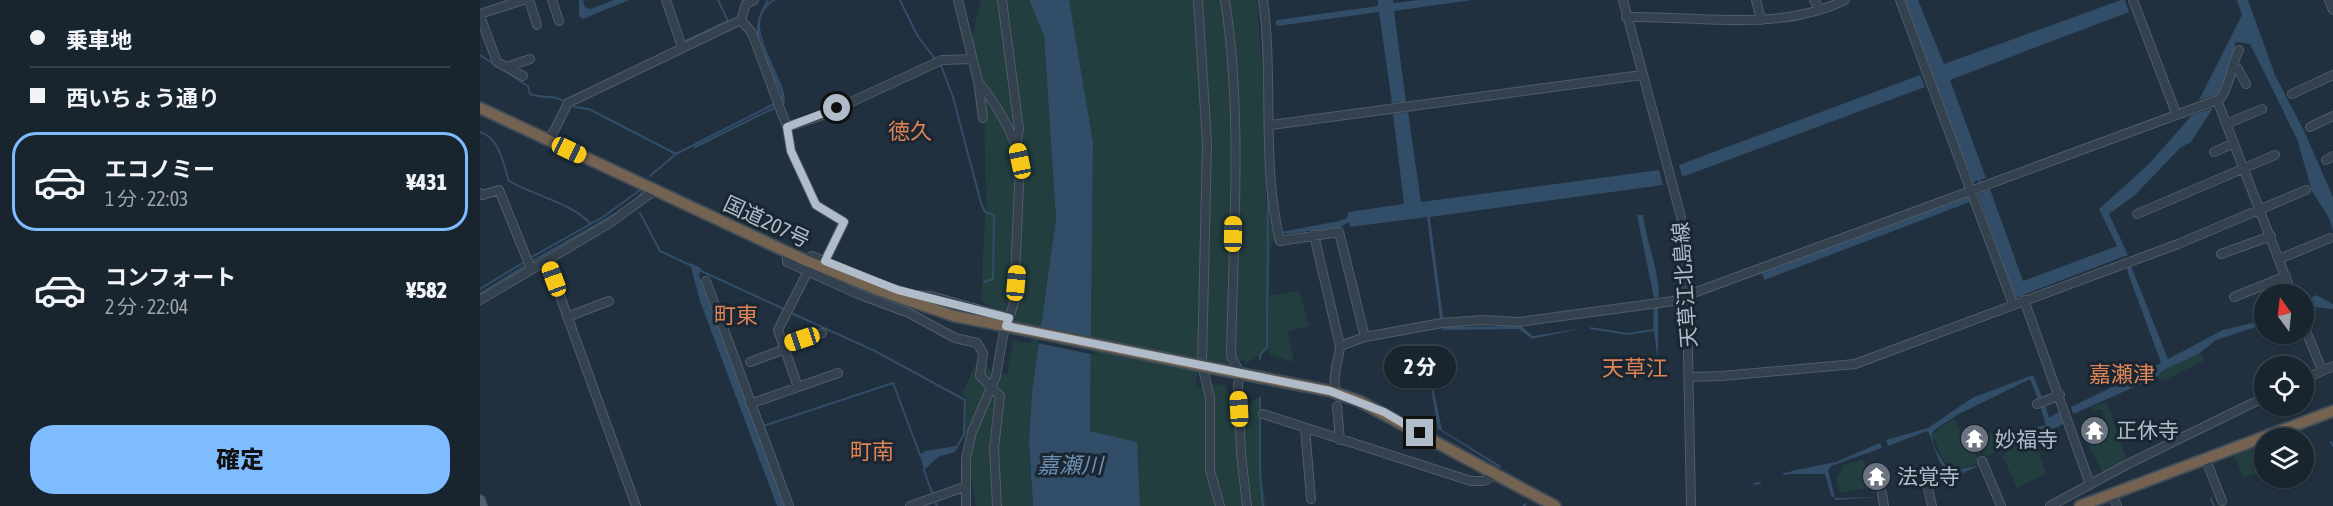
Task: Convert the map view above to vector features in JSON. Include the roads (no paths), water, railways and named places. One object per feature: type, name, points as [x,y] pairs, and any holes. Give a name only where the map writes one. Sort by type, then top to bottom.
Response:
[{"type":"highway","name":"国道207号","points":[[480,108],[804,260],[881,291],[954,316],[1010,324],[1240,374],[1330,391],[1384,412],[1494,475],[1555,506]]},
{"type":"highway","points":[[2080,506],[2115,501],[2206,460],[2333,411]]},
{"type":"main road","points":[[480,500],[482,506]]},
{"type":"street","points":[[523,0],[480,15],[497,62],[523,76]]},
{"type":"street","points":[[529,0],[537,25]]},
{"type":"street","points":[[552,0],[559,21]]},
{"type":"street","points":[[666,0],[682,44]]},
{"type":"street","points":[[741,20],[746,4],[754,0]]},
{"type":"street","points":[[958,0],[978,81],[983,118]]},
{"type":"street","points":[[1002,0],[1019,129],[1017,146]]},
{"type":"street","points":[[1198,0],[1207,143],[1202,365],[1210,398],[1210,470],[1220,506]]},
{"type":"street","points":[[1225,0],[1231,62],[1233,145],[1231,356],[1240,374],[1241,443],[1247,506]]},
{"type":"street","points":[[1263,0],[1271,125],[1271,206],[1280,241],[1339,232],[1365,337]]},
{"type":"street","name":"天草江北島線","points":[[1623,0],[1681,217],[1688,297],[1691,506]]},
{"type":"street","points":[[1756,0],[1761,20]]},
{"type":"street","points":[[1814,0],[1820,9]]},
{"type":"street","points":[[1626,17],[1761,20],[1820,9],[1845,0]]},
{"type":"street","points":[[1900,0],[1929,78],[1978,188],[2013,304]]},
{"type":"street","points":[[2329,0],[2333,10]]},
{"type":"street","points":[[2134,3],[2176,113]]},
{"type":"street","points":[[549,141],[568,102],[682,44],[741,20]]},
{"type":"street","points":[[741,20],[752,33],[781,108],[791,151],[816,205],[844,222],[825,261]]},
{"type":"street","points":[[1340,346],[1365,337],[1442,323],[1483,320],[1519,322],[1688,297],[2176,113],[2209,101],[2218,101],[2224,94],[2239,50]]},
{"type":"street","points":[[507,67],[530,59]]},
{"type":"street","points":[[787,127],[823,115],[942,60],[972,59]]},
{"type":"street","points":[[2232,68],[2238,69],[2246,84]]},
{"type":"street","points":[[1271,125],[1642,75]]},
{"type":"street","points":[[2292,94],[2333,75]]},
{"type":"street","points":[[966,506],[964,487],[972,432],[996,376],[1010,324],[1018,263],[1020,161],[1017,146],[992,98],[978,81]]},
{"type":"street","points":[[2218,101],[2289,284]]},
{"type":"street","points":[[2226,124],[2262,109]]},
{"type":"street","points":[[2310,127],[2333,117]]},
{"type":"street","points":[[2214,152],[2234,143]]},
{"type":"street","points":[[2137,214],[2275,155]]},
{"type":"street","points":[[480,193],[483,195],[499,190],[524,257],[531,269]]},
{"type":"street","points":[[480,300],[610,224],[655,190]]},
{"type":"street","points":[[1689,377],[1855,364],[2178,244],[2306,190]]},
{"type":"street","points":[[1314,235],[1340,346],[1339,360],[1333,374],[1335,385]]},
{"type":"street","points":[[2221,254],[2271,236]]},
{"type":"street","points":[[2279,259],[2330,238]]},
{"type":"street","points":[[787,252],[787,262],[909,313],[955,338],[977,343],[983,353],[980,376],[1000,396],[994,448],[997,506]]},
{"type":"street","points":[[804,260],[812,256],[881,285],[914,295],[931,296],[1010,324]]},
{"type":"street","points":[[547,260],[636,506]]},
{"type":"street","points":[[798,387],[778,330],[808,271]]},
{"type":"street","points":[[2234,297],[2286,276]]},
{"type":"street","points":[[706,281],[789,506]]},
{"type":"street","points":[[2024,300],[2060,395],[2090,484]]},
{"type":"street","points":[[567,317],[609,301]]},
{"type":"street","points":[[750,362],[822,333]]},
{"type":"street","points":[[2311,344],[2322,370]]},
{"type":"street","points":[[2314,374],[2333,366]]},
{"type":"street","points":[[750,404],[838,373]]},
{"type":"street","points":[[2041,402],[2060,395]]},
{"type":"street","points":[[2050,506],[2254,402]]},
{"type":"street","points":[[1337,406],[1340,440]]},
{"type":"street","points":[[1263,414],[1471,481],[1484,481],[1494,475]]},
{"type":"street","points":[[1305,428],[1311,499]]},
{"type":"street","points":[[2206,460],[2222,501]]},
{"type":"street","points":[[1983,463],[2001,506]]},
{"type":"street","points":[[910,506],[964,487]]},
{"type":"street","points":[[1928,488],[1932,506]]},
{"type":"water","points":[[579,0],[583,0],[585,7],[590,9],[614,0],[629,0],[583,19],[579,16]]},
{"type":"water","name":"嘉瀬川","points":[[1029,0],[1069,0],[1093,142],[1090,431],[1137,442],[1140,506],[1033,506],[1029,441],[1032,392],[1056,218],[1044,36]]},
{"type":"water","points":[[1378,0],[1393,0],[1393,3],[1419,0],[1472,0],[1394,11],[1406,102],[1392,103],[1379,12],[1277,26],[1275,23],[1277,20],[1378,6]]},
{"type":"water","points":[[1904,0],[1918,0],[1944,64],[2121,0],[2125,0],[2129,12],[1950,80],[1986,178],[1973,182]]},
{"type":"water","points":[[2237,0],[2248,0],[2275,75],[2304,131],[2333,197],[2333,230],[2329,218],[2312,191],[2297,139],[2250,44],[2236,42],[2221,93],[2199,100],[2242,15]]},
{"type":"water","points":[[1920,75],[1925,87],[1682,177],[1679,165]]},
{"type":"water","points":[[2213,108],[2191,142],[2181,147],[2135,195],[2109,214],[2128,255],[2015,298],[1978,194],[1990,189],[2023,281],[2117,246],[2099,209],[2149,164],[2192,115]]},
{"type":"water","points":[[1408,112],[1421,202],[1659,170],[1663,185],[1430,217],[1443,318],[1440,319],[1427,217],[1350,227],[1349,222],[1340,227],[1287,234],[1281,232],[1339,221],[1347,218],[1348,212],[1404,204],[1393,114]]},
{"type":"water","points":[[1967,195],[1970,202],[1764,280],[1762,273]]},
{"type":"water","points":[[1637,215],[1643,215],[1657,274],[1659,297],[1654,298]]},
{"type":"water","points":[[690,263],[701,268],[699,275],[785,506],[777,506],[700,301]]},
{"type":"water","points":[[2131,266],[2168,359],[2223,330],[2254,323],[2254,328],[2216,340],[2200,353],[2162,371],[2157,377],[2073,414],[2071,407],[2161,363],[2127,267]]},
{"type":"water","points":[[2316,295],[2333,304],[2333,309],[2314,308]]},
{"type":"water","points":[[1654,305],[1658,306],[1658,362],[1654,331],[1627,335],[1590,329],[1590,327],[1628,333],[1653,329]]},
{"type":"water","points":[[1521,326],[1533,336],[1584,328],[1532,339],[1519,329],[1443,330],[1442,327]]},
{"type":"water","points":[[1429,354],[1432,355],[1432,382],[1442,430],[1501,466],[1500,468],[1438,429],[1430,382]]},
{"type":"water","points":[[2033,375],[2042,397],[2038,399],[2030,379],[1957,415],[1933,431],[1935,446],[1950,471],[1981,465],[1929,488],[1929,484],[1949,475],[1939,461],[1929,433],[1927,431],[1888,446],[1886,440],[1928,428],[1972,398]]},
{"type":"water","points":[[2045,405],[2049,418],[2060,411],[2064,423],[2030,435],[1985,463],[2021,439],[2030,429],[2046,425],[2040,406]]},
{"type":"water","points":[[1880,443],[1882,448],[1831,466],[1828,470],[1835,498],[1879,497],[1836,500],[1831,495],[1825,474],[1791,474],[1791,471],[1836,462]]},
{"type":"water","points":[[956,446],[955,452],[938,457],[924,470],[920,455],[925,451]]},
{"type":"waterway","points":[[683,42],[728,21],[718,0]]},
{"type":"waterway","points":[[759,42],[759,20],[768,0]]},
{"type":"waterway","points":[[695,147],[784,103],[782,91],[760,35],[759,22],[763,10],[774,0]]},
{"type":"waterway","points":[[900,0],[917,35],[935,59]]},
{"type":"waterway","points":[[1262,27],[1264,69]]},
{"type":"waterway","points":[[650,176],[676,154],[782,100],[782,93],[761,47]]},
{"type":"waterway","points":[[480,55],[528,86],[530,94],[564,101]]},
{"type":"waterway","points":[[941,65],[953,97],[981,203],[985,212],[994,215],[993,279],[984,282]]},
{"type":"waterway","points":[[574,107],[589,109],[676,154]]},
{"type":"waterway","points":[[480,132],[487,135],[496,146],[509,181],[562,204],[590,223]]},
{"type":"waterway","points":[[1979,180],[1984,191]]},
{"type":"waterway","points":[[1260,359],[1260,355],[1267,347],[1268,186]]},
{"type":"waterway","points":[[530,258],[603,217],[640,190]]},
{"type":"waterway","points":[[634,201],[642,193]]},
{"type":"waterway","points":[[531,262],[622,210]]},
{"type":"waterway","points":[[640,213],[660,251],[692,266]]},
{"type":"waterway","points":[[480,289],[526,261]]},
{"type":"waterway","points":[[480,294],[526,265]]},
{"type":"waterway","points":[[699,270],[784,309]]},
{"type":"waterway","points":[[791,313],[875,351],[965,400],[964,434],[955,450]]},
{"type":"waterway","points":[[763,426],[893,383],[920,455]]},
{"type":"waterway","points":[[1260,398],[1260,476],[1263,506]]},
{"type":"waterway","points":[[2331,442],[2333,446]]},
{"type":"waterway","points":[[924,470],[932,493]]},
{"type":"waterway","points":[[1784,474],[1791,473]]},
{"type":"waterway","points":[[1754,484],[1760,483]]},
{"type":"waterway","points":[[2211,499],[2214,506]]},
{"type":"waterway","points":[[935,502],[937,506]]},
{"type":"place","name":"正休寺","points":[[2095,430]]},
{"type":"place","name":"妙福寺","points":[[1974,439]]},
{"type":"place","name":"法覚寺","points":[[1876,476]]},
{"type":"district","name":"徳久","points":[[910,131]]},
{"type":"district","name":"町東","points":[[736,315]]},
{"type":"district","name":"天草江","points":[[1635,368]]},
{"type":"district","name":"嘉瀬津","points":[[2122,374]]},
{"type":"district","name":"町南","points":[[872,451]]}]
